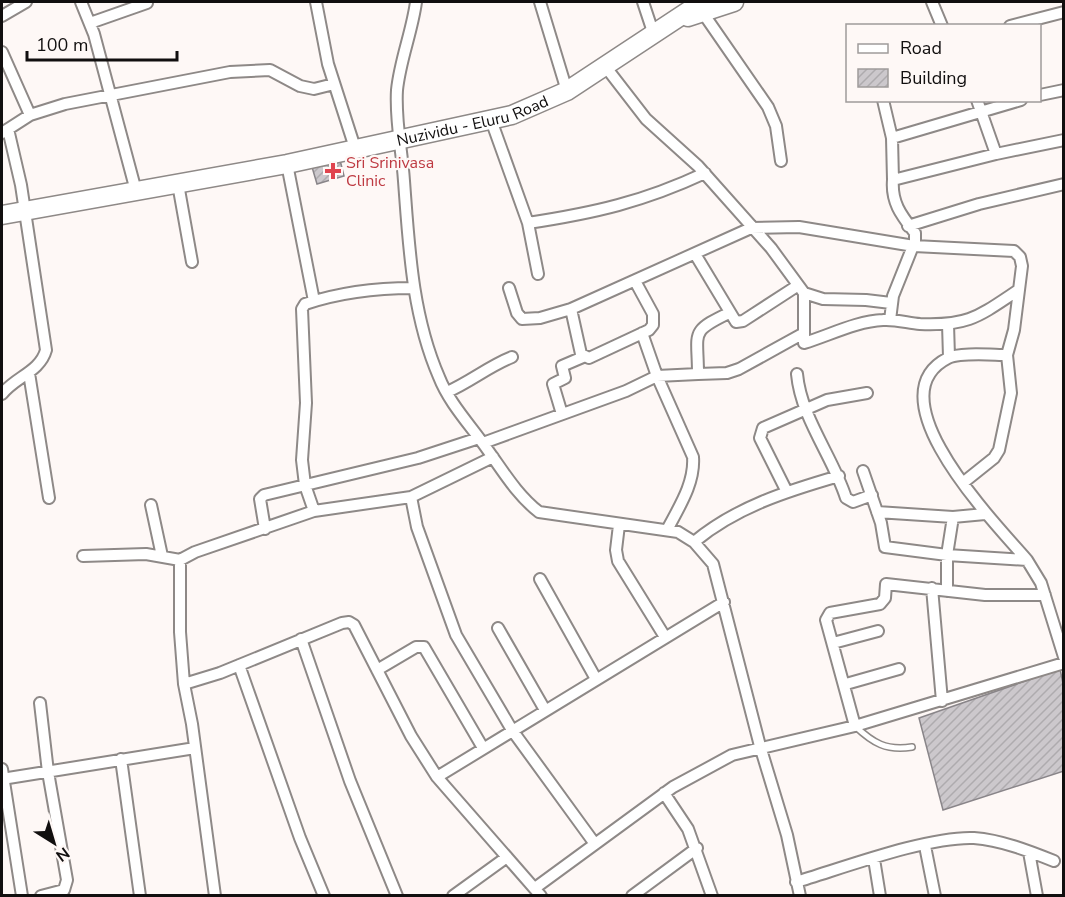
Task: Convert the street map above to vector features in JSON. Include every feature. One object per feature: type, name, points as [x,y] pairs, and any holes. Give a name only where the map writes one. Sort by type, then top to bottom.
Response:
[{"type":"main road","name":"Nuzividu - Eluru Road","points":[[2,215],[287,164],[512,116],[567,91],[653,32],[674,21],[703,7],[734,2]]},
{"type":"street","points":[[2,16],[26,2]]},
{"type":"street","points":[[81,2],[90,23],[136,191]]},
{"type":"street","points":[[316,2],[334,84],[355,148]]},
{"type":"street","points":[[416,2],[414,21],[401,61],[397,91],[397,140],[404,174],[413,288],[439,377],[481,441],[526,501],[538,512],[667,530],[694,542],[713,564],[760,746],[787,835],[800,896]]},
{"type":"street","points":[[540,2],[567,91]]},
{"type":"street","points":[[643,2],[653,32]]},
{"type":"street","points":[[932,2],[941,24]]},
{"type":"street","points":[[90,23],[147,3]]},
{"type":"street","points":[[703,7],[768,107],[776,126],[781,160]]},
{"type":"street","points":[[1018,24],[1064,12]]},
{"type":"street","points":[[2,52],[30,115]]},
{"type":"street","points":[[605,66],[646,119],[705,173],[751,228],[771,248],[800,290],[804,343],[861,323],[890,320],[948,324],[966,322],[982,316],[1017,291]]},
{"type":"street","points":[[2,394],[10,384],[28,373],[43,359],[46,350],[26,211],[5,131],[30,115],[65,104],[111,97],[173,82],[260,69],[270,70],[309,88],[334,84]]},
{"type":"street","points":[[1041,95],[1064,90]]},
{"type":"street","points":[[883,102],[892,138],[892,191],[896,205],[913,236]]},
{"type":"street","points":[[977,102],[996,154]]},
{"type":"street","points":[[892,138],[1015,102]]},
{"type":"street","points":[[491,120],[528,223],[538,273]]},
{"type":"street","points":[[893,180],[996,154],[1064,140]]},
{"type":"street","points":[[287,164],[314,301]]},
{"type":"street","points":[[528,223],[588,214],[616,207],[654,195],[705,173]]},
{"type":"street","points":[[178,183],[192,262]]},
{"type":"street","points":[[890,320],[891,303],[913,236],[979,204],[1064,184]]},
{"type":"street","points":[[509,288],[517,314],[522,319],[540,318],[571,309],[751,228],[799,227],[913,236],[978,252],[1014,251],[1020,256],[1022,266],[1017,291],[1017,309],[1007,355],[1011,393],[999,450],[994,458],[964,482]]},
{"type":"street","points":[[695,254],[733,321],[738,323],[800,290],[823,299],[891,303]]},
{"type":"street","points":[[562,414],[553,384],[565,378],[562,366],[584,357],[589,358],[649,330],[654,320],[635,281]]},
{"type":"street","points":[[314,511],[305,485],[302,460],[306,403],[301,314],[305,304],[373,288],[413,288]]},
{"type":"street","points":[[571,309],[584,357]]},
{"type":"street","points":[[698,374],[698,332],[703,325],[729,313]]},
{"type":"street","points":[[948,324],[949,357]]},
{"type":"street","points":[[642,333],[657,376],[693,457],[694,468],[689,486],[667,530]]},
{"type":"street","points":[[265,530],[260,499],[278,491],[481,441],[626,391],[657,376],[727,373],[739,369],[804,333]]},
{"type":"street","points":[[1007,355],[949,357],[930,376],[923,394],[926,421],[934,438],[985,514],[1027,560],[1045,595],[1064,657]]},
{"type":"street","points":[[447,392],[477,377],[492,364],[512,357]]},
{"type":"street","points":[[28,373],[49,498]]},
{"type":"street","points":[[797,374],[806,408],[839,476],[848,501],[853,502],[872,495]]},
{"type":"street","points":[[787,492],[760,433],[763,428],[827,400],[867,393]]},
{"type":"street","points":[[83,556],[162,556],[180,560],[195,552],[265,530],[314,511],[411,497],[493,457]]},
{"type":"street","points":[[863,471],[877,512],[885,547],[947,555],[1027,560]]},
{"type":"street","points":[[694,542],[733,514],[787,492],[839,476]]},
{"type":"street","points":[[411,497],[417,527],[456,635],[512,730],[595,844]]},
{"type":"street","points":[[151,505],[162,556]]},
{"type":"street","points":[[877,512],[953,517],[985,514]]},
{"type":"street","points":[[947,591],[947,555],[953,517]]},
{"type":"street","points":[[619,525],[616,550],[618,561],[665,637]]},
{"type":"street","points":[[180,560],[180,632],[184,684],[195,748],[214,896]]},
{"type":"street","points":[[540,579],[596,679]]},
{"type":"street","points":[[855,726],[846,684],[826,620],[830,613],[880,604],[885,598],[886,584],[985,595],[1045,595]]},
{"type":"street","points":[[932,588],[942,701]]},
{"type":"street","points":[[437,777],[724,602]]},
{"type":"street","points":[[184,684],[349,622],[360,635],[411,736],[437,777],[538,892],[595,844],[664,793],[703,768],[760,746],[855,726],[1064,663]]},
{"type":"street","points":[[498,628],[545,710]]},
{"type":"street","points":[[833,643],[878,631]]},
{"type":"street","points":[[301,639],[350,781],[397,896]]},
{"type":"street","points":[[377,670],[416,647],[424,647],[483,748]]},
{"type":"street","points":[[239,665],[300,838],[324,896]]},
{"type":"street","points":[[846,684],[899,669]]},
{"type":"street","points":[[40,703],[48,772],[68,880],[64,890],[41,896]]},
{"type":"street","points":[[22,896],[2,776],[48,772],[195,748]]},
{"type":"street","points":[[121,759],[140,896]]},
{"type":"street","points":[[664,793],[697,848],[712,896]]},
{"type":"street","points":[[796,882],[925,846],[973,838],[1003,843],[1054,861]]},
{"type":"street","points":[[925,846],[935,896]]},
{"type":"street","points":[[632,896],[697,848]]},
{"type":"street","points":[[1029,852],[1037,896]]},
{"type":"street","points":[[453,896],[507,857]]},
{"type":"street","points":[[874,859],[880,896]]},
{"type":"lane","points":[[855,726],[873,743],[885,747],[912,747]]},
{"type":"building","points":[[340,160],[344,176],[317,184],[312,167]]},
{"type":"building","points":[[1060,669],[1064,688],[1064,771],[943,810],[919,718]]},
{"type":"place","name":"Sri Srinivasa Clinic","points":[[333,171]]}]
